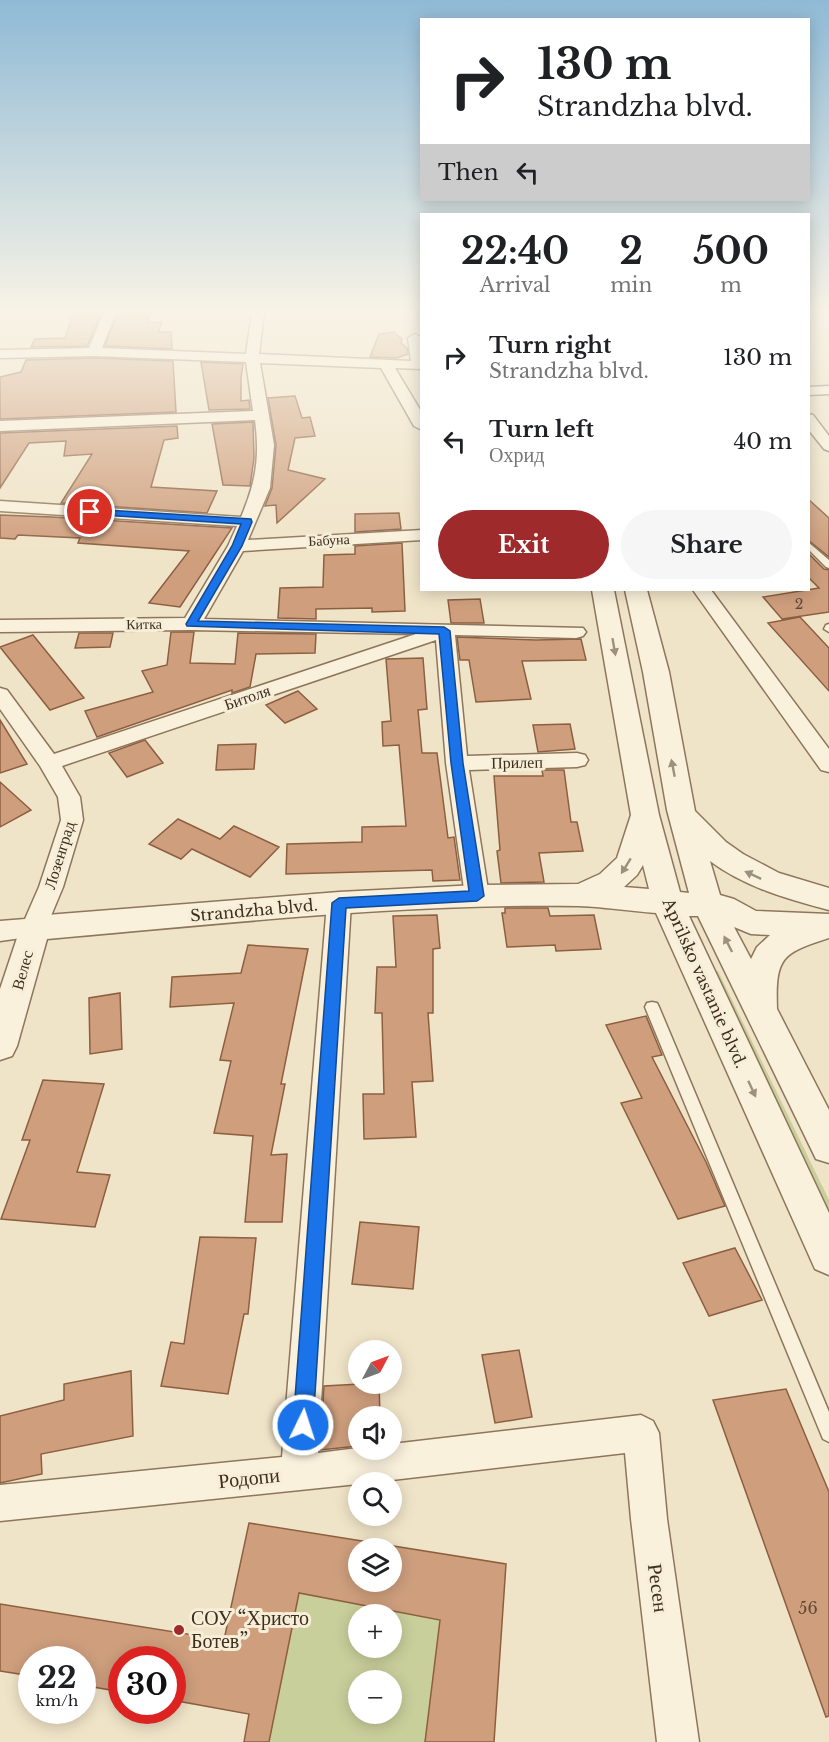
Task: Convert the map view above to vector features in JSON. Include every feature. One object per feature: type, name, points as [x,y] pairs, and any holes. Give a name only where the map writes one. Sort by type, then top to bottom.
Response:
[{"type":"street","points":[[191,624],[237,546],[262,488],[266,445],[258,393]]},
{"type":"street","points":[[403,393],[420,423]]},
{"type":"street","points":[[0,426],[261,415]]},
{"type":"street","points":[[810,421],[829,446]]},
{"type":"street","points":[[0,506],[247,522]]},
{"type":"street","name":"Бабуна","points":[[237,546],[420,535]]},
{"type":"street","name":"Aprilsko vastanie blvd.","points":[[603,591],[645,815],[667,902],[829,1256]]},
{"type":"street","name":"Aprilsko vastanie blvd.","points":[[636,591],[656,672],[681,810],[716,906],[760,1009],[829,1147]]},
{"type":"street","points":[[703,591],[829,765]]},
{"type":"street","name":"Китка","points":[[0,626],[191,624],[576,632]]},
{"type":"street","points":[[444,631],[457,763],[477,896]]},
{"type":"street","name":"Битоля","points":[[49,763],[444,631]]},
{"type":"street","name":"Лозенград","points":[[0,694],[49,763],[69,797],[72,820],[51,887],[34,928]]},
{"type":"street","name":"Прилеп","points":[[457,763],[577,760]]},
{"type":"street","points":[[681,810],[697,833],[713,849],[737,866],[756,876],[829,901]]},
{"type":"street","points":[[581,895],[609,884],[626,871],[645,815]]},
{"type":"street","name":"Strandzha blvd.","points":[[0,931],[339,903],[477,896],[581,895],[716,906],[751,922],[829,927]]},
{"type":"street","name":"Strandzha blvd.","points":[[716,906],[744,898],[829,901]]},
{"type":"street","points":[[299,1473],[339,903]]},
{"type":"street","points":[[760,1009],[758,981],[772,951],[781,942],[797,934],[829,927]]},
{"type":"street","name":"Велес","points":[[0,1046],[34,928]]},
{"type":"street","name":"Родопи","points":[[0,1503],[299,1473],[641,1433]]},
{"type":"street","name":"Ресен","points":[[641,1433],[649,1519],[678,1742]]},
{"type":"lane","points":[[810,546],[829,565]]},
{"type":"lane","points":[[652,1006],[829,1433]]},
{"type":"green space","points":[[710,971],[718,971],[829,1200],[829,1220]]},
{"type":"green space","points":[[299,1593],[356,1604],[348,1604],[348,1658],[402,1658],[402,1613],[440,1620],[425,1742],[269,1742]]},
{"type":"building","points":[[0,393],[175,393],[176,412],[0,419]]},
{"type":"building","points":[[206,393],[241,393],[241,401],[249,400],[250,409],[209,410]]},
{"type":"building","points":[[295,396],[302,418],[310,417],[315,436],[295,438],[288,470],[325,479],[277,523],[276,505],[265,506],[272,488],[276,445],[268,398]]},
{"type":"building","points":[[253,422],[254,458],[250,486],[223,485],[212,424]]},
{"type":"building","points":[[177,426],[178,438],[164,440],[151,487],[217,491],[207,513],[61,503],[92,454],[64,456],[66,441],[29,443],[0,488],[0,433]]},
{"type":"building","points":[[810,501],[829,518],[829,557],[810,542]]},
{"type":"building","points":[[399,513],[401,529],[355,532],[355,514]]},
{"type":"building","points":[[0,515],[232,528],[180,607],[149,603],[189,551],[78,543],[80,538],[18,535],[15,539],[0,538]]},
{"type":"building","points":[[402,543],[405,611],[372,612],[372,608],[316,609],[316,619],[278,618],[280,588],[323,587],[324,555],[355,554],[355,546]]},
{"type":"building","points":[[810,555],[824,569],[829,570],[829,612],[782,619],[763,597],[810,591],[819,588],[810,579]]},
{"type":"building","points":[[480,599],[484,623],[451,623],[448,600]]},
{"type":"building","points":[[800,617],[829,648],[829,691],[768,623]]},
{"type":"building","points":[[171,632],[194,632],[190,663],[235,664],[238,633],[316,634],[315,653],[256,654],[250,687],[232,693],[232,690],[97,737],[85,711],[153,692],[142,671],[167,665]]},
{"type":"building","points":[[79,633],[113,633],[110,647],[75,648]]},
{"type":"building","points":[[33,635],[84,698],[50,710],[0,647]]},
{"type":"building","points":[[457,637],[581,639],[586,660],[522,661],[531,699],[476,702],[469,660],[460,660]]},
{"type":"building","points":[[423,658],[427,709],[418,710],[422,753],[437,753],[448,838],[454,837],[460,880],[433,881],[432,870],[286,874],[287,844],[362,842],[362,827],[406,826],[399,745],[383,746],[382,722],[391,721],[386,659]]},
{"type":"building","points":[[298,691],[317,709],[285,723],[266,705]]},
{"type":"building","points":[[0,720],[27,764],[0,773]]},
{"type":"building","points":[[570,724],[575,749],[538,752],[533,725]]},
{"type":"building","points":[[145,740],[163,763],[127,777],[109,753]]},
{"type":"building","points":[[256,744],[254,769],[216,770],[218,745]]},
{"type":"building","points":[[542,770],[564,770],[571,822],[577,822],[583,851],[539,853],[544,882],[501,883],[497,851],[500,850],[494,776],[543,776]]},
{"type":"building","points":[[0,782],[31,810],[0,827]]},
{"type":"building","points":[[178,819],[220,839],[234,826],[279,847],[250,877],[192,849],[181,859],[149,844]]},
{"type":"building","points":[[505,908],[548,908],[550,916],[594,915],[601,949],[556,951],[555,945],[507,947],[502,913],[505,913]]},
{"type":"building","points":[[437,915],[440,948],[433,949],[433,1013],[428,1013],[433,1081],[412,1082],[416,1137],[364,1139],[363,1094],[384,1094],[382,1013],[375,1013],[377,967],[396,967],[393,916]]},
{"type":"building","points":[[248,945],[308,949],[281,1084],[285,1084],[271,1155],[287,1154],[282,1222],[245,1222],[253,1136],[214,1133],[231,1061],[220,1060],[234,1003],[170,1007],[172,977],[241,973]]},
{"type":"building","points":[[120,993],[122,1049],[90,1054],[89,998]]},
{"type":"building","points":[[646,1016],[662,1055],[652,1057],[706,1162],[725,1206],[678,1219],[621,1103],[642,1098],[606,1025]]},
{"type":"building","points":[[43,1080],[104,1084],[77,1172],[110,1175],[95,1227],[1,1219],[30,1140],[22,1140]]},
{"type":"building","points":[[360,1222],[419,1227],[413,1289],[352,1284]]},
{"type":"building","points":[[200,1237],[256,1238],[248,1314],[244,1314],[228,1394],[161,1386],[171,1342],[184,1344]]},
{"type":"building","points":[[735,1248],[762,1300],[709,1316],[683,1263]]},
{"type":"building","points":[[519,1350],[532,1417],[495,1423],[482,1355]]},
{"type":"building","points":[[131,1371],[133,1436],[41,1454],[42,1474],[0,1483],[0,1416],[64,1400],[64,1384]]},
{"type":"building","points":[[348,1385],[348,1394],[379,1394],[380,1406],[348,1406],[348,1447],[320,1450],[324,1386]]},
{"type":"building","points":[[786,1389],[829,1492],[829,1716],[826,1717],[713,1400]]},
{"type":"building","points":[[249,1523],[348,1539],[348,1592],[402,1592],[402,1547],[506,1564],[494,1742],[425,1742],[440,1620],[402,1613],[402,1604],[356,1604],[299,1593],[269,1742],[244,1742],[249,1714],[186,1703],[186,1646],[108,1646],[108,1690],[96,1687],[96,1646],[18,1646],[18,1674],[0,1671],[0,1604],[224,1640]]},
{"type":"place","name":"СОУ “Христо Ботев”","points":[[179,1630]]},
{"type":"route","points":[[90,512],[247,522],[237,546],[191,624],[444,631],[457,763],[477,896],[339,903],[303,1425]]}]
